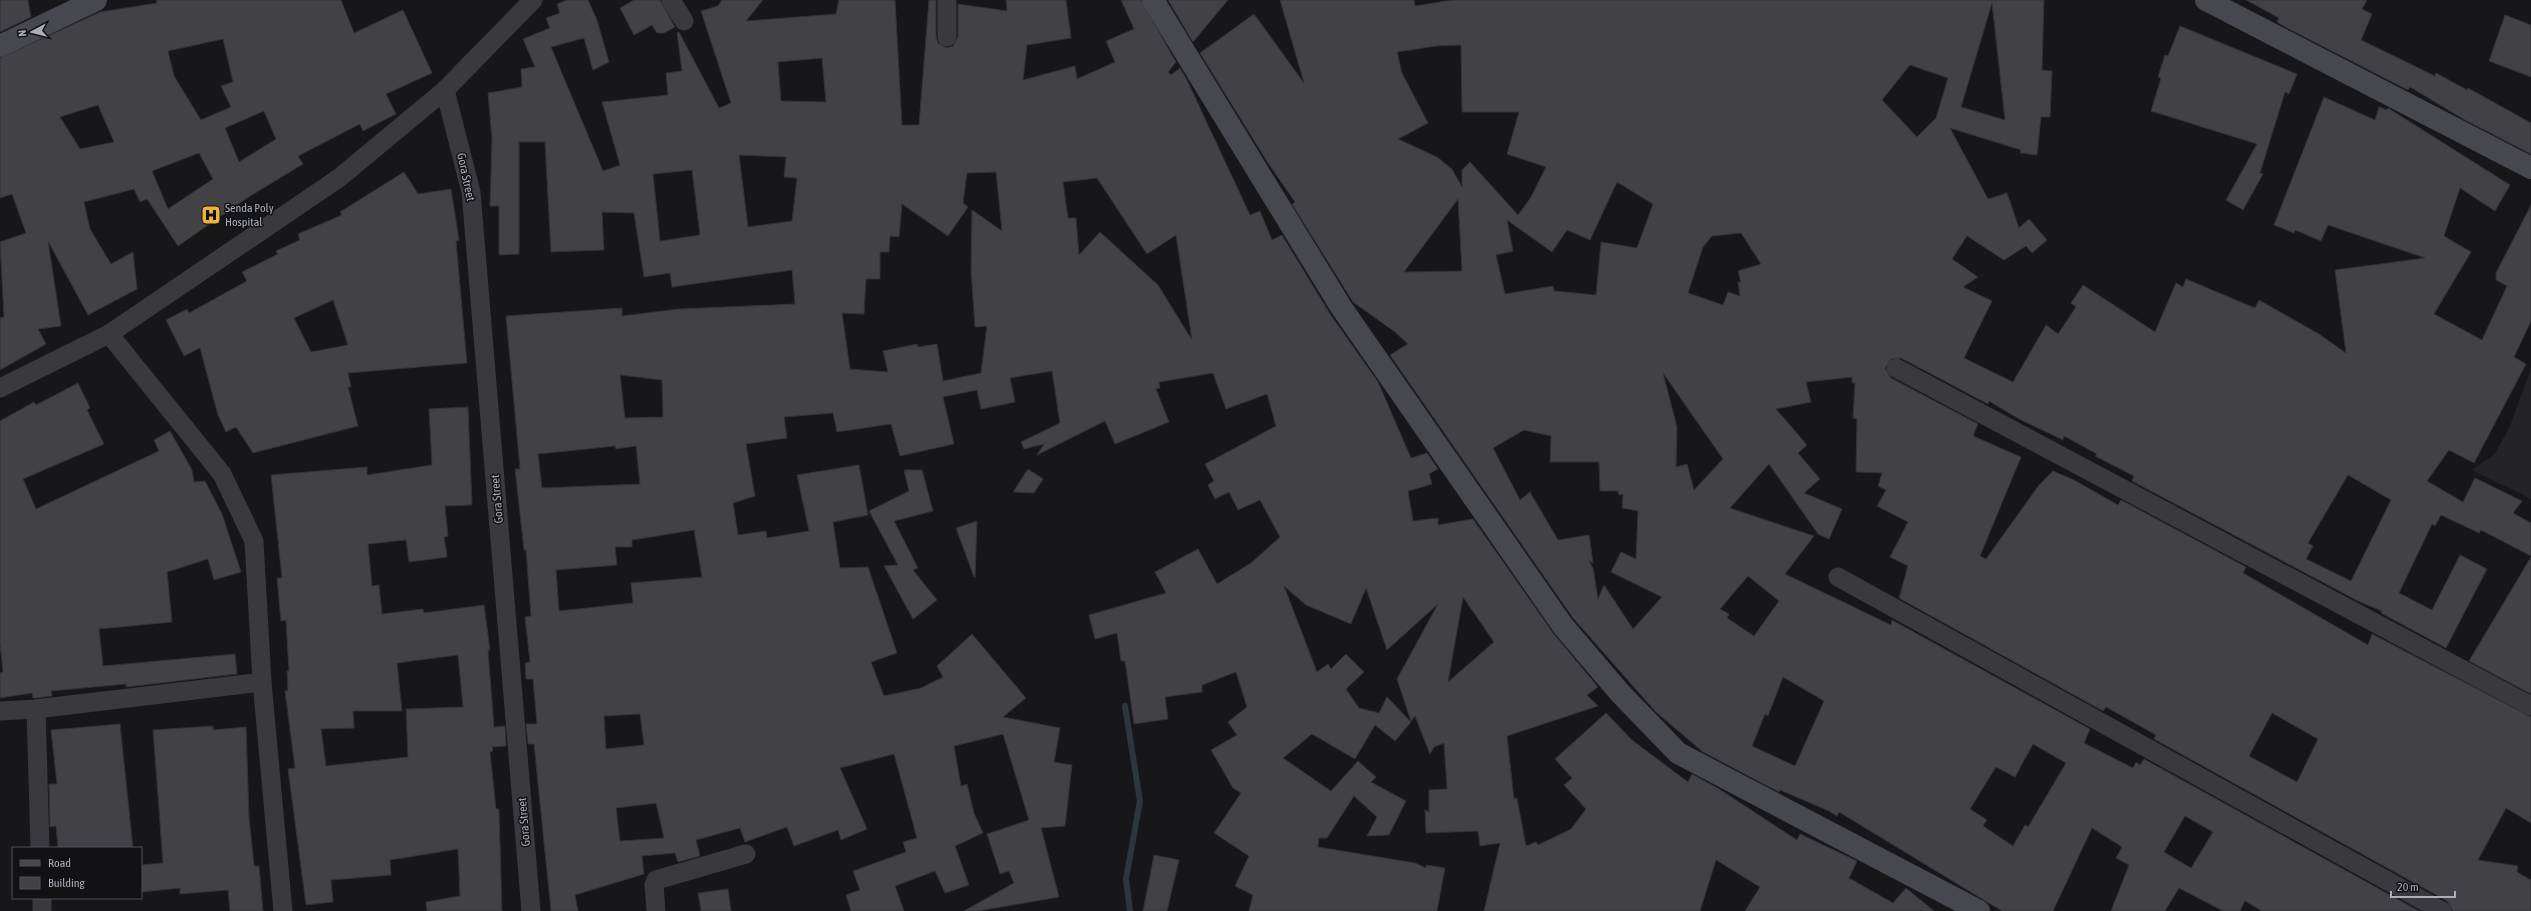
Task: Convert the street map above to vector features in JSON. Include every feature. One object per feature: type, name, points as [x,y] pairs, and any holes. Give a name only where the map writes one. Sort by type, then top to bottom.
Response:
[{"type":"street","points":[[0,46],[96,0]]},
{"type":"street","points":[[0,388],[109,334],[339,178],[445,90],[533,0]]},
{"type":"street","points":[[671,0],[684,21]]},
{"type":"street","points":[[947,0],[947,37]]},
{"type":"street","points":[[1154,0],[1341,307],[1563,626],[1620,693],[1678,753],[1979,911]]},
{"type":"street","points":[[2206,0],[2531,168]]},
{"type":"street","name":"Gora Street","points":[[445,90],[471,192],[531,911]]},
{"type":"street","points":[[109,334],[222,474],[254,541],[262,682],[283,911]]},
{"type":"street","points":[[1896,368],[2531,706]]},
{"type":"street","points":[[1838,577],[2442,911]]},
{"type":"street","points":[[0,711],[36,709],[262,682]]},
{"type":"street","points":[[36,709],[40,847]]},
{"type":"street","points":[[656,911],[654,885],[656,880],[746,854]]},
{"type":"street","points":[[42,899],[42,911]]},
{"type":"shaded area","points":[[2531,369],[2531,499],[2472,470],[2495,454],[2510,426]]},
{"type":"building","points":[[0,0],[28,0],[31,17],[0,32]]},
{"type":"building","points":[[156,0],[341,0],[354,33],[403,10],[432,73],[386,94],[396,114],[363,131],[360,124],[298,156],[303,164],[247,198],[178,246],[147,199],[140,202],[134,189],[84,202],[90,229],[111,264],[133,252],[137,289],[88,315],[48,241],[61,326],[38,329],[46,344],[0,370],[0,318],[4,317],[0,242],[26,233],[12,194],[0,198],[0,58],[100,12],[157,3]],"holes":[[[223,39],[233,82],[221,86],[231,107],[201,120],[174,76],[168,51]],[[98,105],[114,142],[80,149],[60,117]],[[264,111],[276,139],[239,162],[225,128]],[[199,153],[213,179],[168,209],[152,171]]]},
{"type":"building","points":[[567,0],[588,0],[597,20],[609,62],[593,70],[584,38],[551,47],[603,171],[620,165],[602,102],[668,95],[666,73],[682,71],[677,33],[679,32],[719,108],[731,103],[701,11],[718,6],[722,0],[763,0],[746,21],[836,14],[839,0],[895,0],[902,125],[919,125],[929,0],[936,0],[936,37],[938,43],[947,48],[953,46],[958,37],[958,4],[1007,11],[1006,0],[1066,0],[1071,38],[1027,45],[1023,80],[1075,66],[1077,79],[1115,62],[1106,41],[1134,29],[1121,0],[1141,0],[1176,62],[1168,72],[1171,75],[1180,68],[1187,80],[1250,215],[1260,211],[1272,240],[1282,235],[1330,314],[1378,382],[1411,458],[1427,453],[1438,469],[1429,474],[1432,484],[1408,491],[1413,521],[1438,518],[1438,525],[1473,519],[1553,633],[1598,687],[1587,695],[1598,706],[1507,736],[1514,799],[1517,798],[1526,846],[1536,842],[1538,845],[1571,829],[1586,809],[1564,785],[1572,778],[1555,759],[1606,713],[1632,740],[1688,782],[1692,774],[1719,789],[1797,840],[1800,834],[1857,861],[1849,878],[1893,903],[1906,888],[1934,911],[1745,911],[1760,887],[1716,860],[1700,911],[1484,911],[1500,843],[1480,846],[1478,831],[1426,833],[1425,810],[1429,812],[1429,790],[1447,789],[1444,743],[1434,747],[1430,754],[1415,716],[1411,721],[1397,679],[1438,604],[1387,650],[1366,588],[1351,624],[1306,605],[1284,586],[1317,672],[1328,664],[1331,669],[1346,654],[1364,672],[1346,689],[1359,708],[1379,713],[1387,697],[1411,722],[1395,741],[1375,725],[1355,759],[1312,734],[1283,758],[1331,791],[1358,761],[1376,777],[1371,782],[1406,801],[1389,835],[1367,836],[1377,817],[1354,796],[1327,838],[1319,838],[1318,847],[1415,863],[1426,868],[1426,865],[1445,868],[1437,911],[1249,911],[1253,895],[1235,886],[1249,856],[1214,833],[1241,793],[1233,788],[1211,750],[1237,735],[1228,722],[1247,707],[1236,672],[1202,685],[1202,692],[1165,697],[1168,719],[1134,724],[1125,661],[1121,661],[1117,633],[1095,639],[1089,615],[1166,593],[1155,572],[1198,549],[1217,584],[1251,563],[1280,537],[1260,500],[1238,510],[1229,492],[1215,499],[1208,485],[1214,481],[1205,464],[1276,426],[1267,394],[1226,409],[1213,373],[1159,382],[1160,388],[1156,389],[1169,422],[1115,444],[1105,421],[1037,455],[1044,444],[1024,449],[1021,442],[1060,423],[1052,371],[1010,378],[1015,402],[981,409],[977,390],[943,397],[954,444],[900,456],[891,424],[837,432],[833,413],[784,417],[787,438],[746,444],[755,496],[733,503],[738,535],[766,531],[767,538],[809,531],[797,475],[859,465],[868,515],[833,522],[840,568],[868,567],[897,653],[871,662],[884,696],[921,688],[943,677],[937,666],[972,634],[1026,698],[1003,717],[1060,728],[1054,762],[1072,765],[1065,826],[1041,828],[1059,897],[978,911],[964,911],[1014,883],[1009,871],[1000,874],[987,834],[1029,820],[1003,734],[954,746],[961,786],[967,784],[974,813],[983,833],[955,846],[969,885],[945,893],[935,871],[895,886],[904,911],[851,911],[846,895],[860,890],[853,871],[906,852],[903,842],[917,838],[894,754],[840,768],[867,829],[841,840],[838,830],[794,846],[787,827],[745,842],[740,828],[696,840],[700,856],[678,862],[675,853],[642,856],[644,874],[575,895],[578,911],[551,911],[534,744],[528,744],[526,724],[537,724],[533,679],[526,679],[525,663],[530,662],[525,617],[531,616],[526,550],[524,550],[515,469],[520,469],[506,316],[622,308],[622,316],[679,309],[795,304],[792,270],[672,287],[670,273],[644,277],[634,213],[602,212],[604,250],[551,252],[545,142],[519,142],[519,254],[499,255],[499,206],[490,206],[492,140],[488,93],[522,87],[521,69],[535,67],[523,39],[550,28],[546,18],[560,13],[557,4]],"holes":[[[822,58],[826,102],[781,101],[778,62]],[[739,155],[786,157],[784,177],[797,178],[792,221],[748,227]],[[692,170],[700,235],[660,241],[653,174]],[[996,172],[1002,231],[972,210],[971,269],[975,327],[987,326],[981,373],[943,381],[937,344],[918,347],[917,344],[883,351],[888,372],[850,369],[842,313],[864,314],[866,279],[880,279],[880,252],[889,252],[890,236],[899,237],[902,204],[948,236],[968,207],[963,203],[967,173]],[[1097,178],[1147,254],[1176,235],[1192,340],[1158,285],[1100,232],[1079,255],[1076,218],[1068,218],[1063,182]],[[620,375],[662,380],[663,417],[625,418]],[[615,446],[616,449],[636,446],[640,484],[542,488],[538,454]],[[694,530],[702,577],[631,583],[633,603],[559,611],[556,570],[617,565],[615,547],[632,547],[632,540]],[[1463,597],[1494,642],[1448,682]],[[640,714],[644,745],[606,749],[604,716]],[[656,803],[664,838],[620,841],[616,808]]]},
{"type":"building","points":[[634,0],[660,0],[675,27],[664,33],[657,33],[652,25],[634,35],[620,8]]},
{"type":"building","points":[[1168,0],[1228,0],[1193,42]]},
{"type":"building","points":[[1280,0],[1414,0],[1415,6],[1452,0],[2044,0],[2042,70],[2052,71],[2050,117],[2041,117],[2037,155],[2020,153],[2021,150],[1950,128],[1988,199],[2007,193],[2019,228],[2029,219],[2047,240],[2032,253],[2026,246],[2004,260],[1967,236],[1952,259],[1978,277],[1963,287],[1992,301],[1964,358],[2013,382],[2046,325],[2058,334],[2076,307],[2071,303],[2083,285],[2155,332],[2176,283],[2183,287],[2186,279],[2255,308],[2259,300],[2319,334],[2346,353],[2335,270],[2425,258],[2328,225],[2321,241],[2295,230],[2294,233],[2274,225],[2324,97],[2375,120],[2379,107],[2387,110],[2388,108],[2510,185],[2495,211],[2460,188],[2444,236],[2471,252],[2434,314],[2482,340],[2507,286],[2496,280],[2496,273],[2531,205],[2531,321],[2514,357],[2526,364],[2474,463],[2449,450],[2427,481],[2463,502],[2475,478],[2522,501],[2513,513],[2531,523],[2531,556],[2481,530],[2479,533],[2441,515],[2435,526],[2432,524],[2399,593],[2432,610],[2460,555],[2487,569],[2446,648],[2381,613],[2382,611],[2360,602],[2132,481],[2134,476],[2095,456],[2097,454],[2064,436],[2063,440],[2019,419],[1989,401],[1988,404],[1901,358],[1891,359],[1885,368],[1891,378],[1978,424],[1973,436],[2021,457],[1980,556],[1986,559],[2039,485],[2053,471],[2074,480],[2118,505],[2121,500],[2246,567],[2243,573],[2368,645],[2372,634],[2531,717],[2531,823],[2506,808],[2478,860],[2518,866],[2517,872],[2531,880],[2531,911],[2453,911],[2447,901],[2154,739],[2156,735],[2106,707],[2103,711],[1899,598],[1908,566],[1890,557],[1908,522],[1877,506],[1886,490],[1878,486],[1882,473],[1856,472],[1857,419],[1853,418],[1855,383],[1852,383],[1852,377],[1806,382],[1811,402],[1776,409],[1807,445],[1798,453],[1820,479],[1804,493],[1842,509],[1829,539],[1818,534],[1769,464],[1730,508],[1814,536],[1785,574],[1891,625],[1892,620],[2090,729],[2084,743],[2133,768],[2136,762],[2140,765],[2144,759],[2419,911],[2262,911],[2245,901],[2240,911],[2223,911],[2179,888],[2165,911],[2111,911],[2129,865],[2116,858],[2122,847],[2092,828],[2053,911],[2002,911],[1839,812],[1837,816],[1829,811],[1780,790],[1779,792],[1703,752],[1656,712],[1573,618],[1390,355],[1408,344],[1395,332],[1353,302],[1292,204],[1295,202],[1268,163],[1200,53],[1254,14],[1304,83]],"holes":[[[1992,3],[2005,120],[1961,107]],[[1461,45],[1462,112],[1519,112],[1507,154],[1546,167],[1531,197],[1518,215],[1470,162],[1462,170],[1462,187],[1452,169],[1437,157],[1398,139],[1428,123],[1402,73],[1397,52],[1436,46]],[[1910,65],[1948,78],[1936,118],[1917,137],[1882,100]],[[1617,182],[1653,204],[1637,248],[1601,242],[1596,295],[1554,291],[1553,286],[1505,294],[1496,255],[1513,251],[1507,220],[1552,252],[1567,230],[1590,240]],[[1458,199],[1462,271],[1404,272]],[[1741,233],[1761,264],[1738,271],[1741,282],[1738,282],[1740,296],[1728,292],[1723,305],[1688,293],[1703,247],[1712,236]],[[1663,373],[1723,459],[1694,490],[1687,464],[1676,467],[1677,427]],[[1524,430],[1551,436],[1550,462],[1599,462],[1600,491],[1618,491],[1619,495],[1623,494],[1622,508],[1638,511],[1636,559],[1621,552],[1611,572],[1662,597],[1633,629],[1604,585],[1598,599],[1593,568],[1589,561],[1593,563],[1589,535],[1558,540],[1530,492],[1520,500],[1493,448]],[[2348,475],[2391,500],[2351,581],[2306,559],[2313,546],[2308,543]],[[1748,576],[1779,601],[1754,636],[1727,618],[1729,614],[1720,609]],[[1783,677],[1824,701],[1795,766],[1752,746],[1765,714],[1768,716]],[[2272,713],[2318,739],[2297,782],[2249,756]],[[2033,744],[2066,763],[2028,827],[2025,825],[2013,846],[1983,826],[1987,820],[1970,809],[1996,767],[2015,777]],[[2185,816],[2213,832],[2191,868],[2164,852]]]},
{"type":"building","points":[[2246,0],[2367,0],[2362,9],[2372,14],[2361,40],[2435,76],[2436,73],[2467,90],[2468,88],[2531,123],[2531,154],[2465,120],[2410,87],[2408,90],[2287,28],[2277,22],[2279,18]]},
{"type":"building","points":[[2505,15],[2531,25],[2531,77],[2489,61]]},
{"type":"building","points":[[2180,26],[2297,74],[2289,94],[2285,92],[2260,173],[2263,174],[2243,210],[2226,200],[2257,144],[2151,111],[2161,78],[2158,77],[2165,55],[2168,56]]},
{"type":"building","points":[[404,172],[418,194],[451,189],[459,240],[456,241],[467,363],[348,373],[351,387],[348,387],[358,426],[253,453],[236,427],[226,432],[218,415],[200,348],[184,356],[166,320],[187,309],[189,313],[247,281],[242,272],[278,254],[276,251],[300,240],[298,234],[342,215],[340,212]],"holes":[[[333,300],[348,345],[311,352],[294,318]]]},
{"type":"building","points":[[78,383],[90,408],[87,410],[104,444],[23,479],[36,509],[159,451],[154,440],[170,431],[192,470],[194,482],[205,481],[222,514],[241,572],[214,580],[208,559],[167,572],[172,622],[99,629],[103,666],[235,654],[237,674],[126,687],[126,684],[51,691],[52,696],[35,698],[33,698],[32,693],[0,698],[0,673],[3,672],[0,644],[0,421],[34,402],[36,405]]},
{"type":"building","points":[[468,407],[472,505],[445,506],[448,536],[444,537],[447,557],[409,562],[406,540],[368,544],[372,586],[379,585],[382,614],[423,609],[424,613],[484,605],[490,650],[488,650],[494,727],[505,726],[506,746],[492,747],[493,751],[490,752],[496,809],[499,809],[502,911],[427,911],[426,902],[460,896],[458,849],[390,860],[391,875],[331,880],[333,902],[306,905],[288,769],[295,768],[285,691],[288,690],[287,671],[289,671],[286,620],[281,621],[277,578],[282,578],[271,475],[367,467],[367,475],[432,465],[429,409]],"holes":[[[458,655],[463,707],[406,709],[408,757],[326,766],[321,729],[354,728],[353,711],[402,711],[397,663]]]},
{"type":"building","points":[[1028,469],[1043,479],[1034,493],[1013,492]]},
{"type":"building","points":[[904,470],[922,470],[933,511],[894,521],[918,568],[913,570],[937,600],[913,619],[884,566],[898,565],[869,511],[909,491]]},
{"type":"building","points":[[977,521],[975,577],[974,577],[956,528]]},
{"type":"building","points":[[2531,557],[2531,694],[2469,661]]},
{"type":"building","points":[[120,724],[133,847],[58,847],[56,826],[50,827],[49,784],[57,784],[51,730]]},
{"type":"building","points":[[213,726],[213,730],[246,727],[249,817],[254,866],[259,866],[263,911],[230,911],[228,890],[180,894],[180,888],[142,892],[142,865],[163,863],[153,730]]},
{"type":"building","points":[[1154,855],[1179,860],[1167,911],[1143,911]]},
{"type":"building","points":[[728,889],[731,911],[701,911],[698,893]]},
{"type":"waterway","points":[[1125,706],[1140,801],[1126,879],[1130,911]]},
{"type":"place","name":"Senda Poly Hospital","points":[[211,215]]}]
